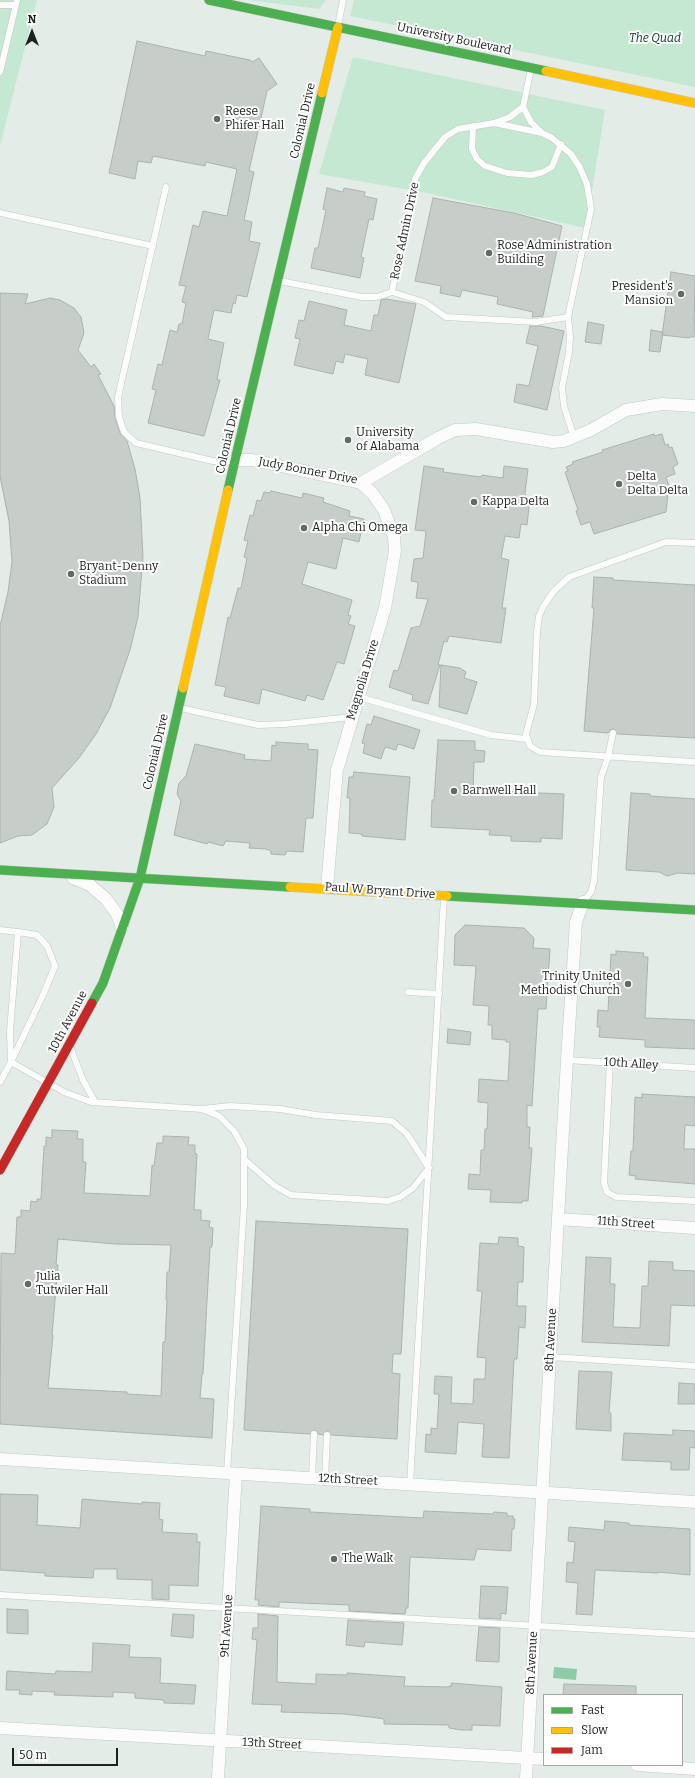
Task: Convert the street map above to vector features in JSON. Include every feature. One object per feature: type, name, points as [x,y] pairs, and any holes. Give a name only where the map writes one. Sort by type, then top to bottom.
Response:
[{"type":"main road","name":"University Boulevard","points":[[209,0],[695,103]]},
{"type":"main road","name":"Colonial Drive","points":[[140,878],[235,460],[338,27]]},
{"type":"main road","name":"Paul W Bryant Drive","points":[[0,870],[583,902],[695,910]]},
{"type":"main road","name":"10th Avenue","points":[[0,1170],[103,983],[140,878]]},
{"type":"street","name":"Judy Bonner Drive","points":[[235,460],[252,460],[361,483],[438,438],[455,430],[476,429],[553,442],[574,438],[626,410],[662,404],[695,406]]},
{"type":"street","name":"Magnolia Drive","points":[[327,888],[337,770],[385,608],[395,551],[394,538],[384,510],[373,494],[361,483]]},
{"type":"street","name":"Paul W Bryant Drive","points":[[65,874],[90,885],[106,899],[117,914],[122,927]]},
{"type":"street","name":"8th Avenue","points":[[526,1778],[567,1060],[576,922],[583,902]]},
{"type":"street","name":"11th Street","points":[[558,1219],[695,1228]]},
{"type":"street","name":"12th Street","points":[[0,1459],[695,1502]]},
{"type":"street","name":"9th Avenue","points":[[218,1778],[228,1608],[231,1474]]},
{"type":"street","name":"13th Street","points":[[0,1728],[543,1759]]},
{"type":"street","points":[[652,1766],[695,1769]]},
{"type":"lane","name":"Colonial Drive","points":[[338,27],[343,0]]},
{"type":"lane","points":[[0,4],[17,3],[0,72]]},
{"type":"lane","points":[[523,107],[531,68]]},
{"type":"lane","name":"Rose Admin Drive","points":[[392,292],[415,180],[424,163],[445,137],[458,129],[494,123],[510,117],[523,107],[531,122],[542,133],[561,144],[579,166],[587,184],[592,209],[568,317],[570,337],[569,352],[562,388],[564,406],[574,438]]},
{"type":"lane","name":"Rose Admin Drive","points":[[494,123],[542,133]]},
{"type":"lane","points":[[473,126],[472,149],[477,159],[485,166],[507,173],[532,175],[543,172],[552,167],[561,144]]},
{"type":"lane","points":[[166,187],[118,397],[119,417],[124,432],[136,443],[213,461],[235,460]]},
{"type":"lane","points":[[0,213],[153,246]]},
{"type":"lane","name":"Rose Admin Drive","points":[[278,280],[362,297],[377,297],[392,292],[424,302],[446,317],[536,322],[568,317]]},
{"type":"lane","points":[[695,543],[666,542],[569,577],[553,592],[543,607],[540,616],[537,632],[534,704],[526,728],[527,739],[530,746],[540,752],[695,762]]},
{"type":"lane","points":[[359,697],[491,735],[527,739]]},
{"type":"lane","points":[[178,708],[258,725],[285,724],[352,717]]},
{"type":"lane","points":[[583,902],[591,892],[594,880],[601,777],[614,733]]},
{"type":"lane","points":[[410,1484],[444,895]]},
{"type":"lane","points":[[0,930],[37,935],[47,946],[55,966],[44,995],[0,1082]]},
{"type":"lane","points":[[11,1062],[10,1031],[18,932]]},
{"type":"lane","points":[[408,992],[438,994]]},
{"type":"lane","points":[[69,1046],[83,1080],[95,1102]]},
{"type":"lane","name":"10th Alley","points":[[567,1060],[695,1068]]},
{"type":"lane","points":[[11,1062],[64,1092],[95,1102],[202,1109],[230,1106],[280,1109],[316,1115],[392,1120],[407,1134],[429,1168]]},
{"type":"lane","points":[[610,1062],[604,1183],[607,1192],[616,1197],[695,1201]]},
{"type":"lane","points":[[202,1109],[219,1116],[234,1131],[244,1149],[245,1160],[231,1474]]},
{"type":"lane","points":[[245,1160],[275,1186],[291,1195],[388,1201],[400,1197],[412,1188],[429,1168]]},
{"type":"lane","points":[[550,1357],[695,1366]]},
{"type":"lane","points":[[312,1478],[314,1434]]},
{"type":"lane","points":[[325,1479],[327,1435]]},
{"type":"lane","points":[[0,1595],[695,1635]]},
{"type":"green space","points":[[0,0],[37,0],[0,146]]},
{"type":"green space","points":[[248,0],[326,0],[319,9]]},
{"type":"green space","name":"The Quad","points":[[354,0],[695,0],[695,87],[350,16]]},
{"type":"green space","points":[[353,57],[605,110],[586,228],[427,193],[319,174]]},
{"type":"shaded area","points":[[554,1667],[577,1669],[576,1680],[553,1678]]},
{"type":"building","points":[[137,41],[205,56],[206,51],[250,60],[252,62],[259,58],[277,84],[267,91],[249,171],[254,172],[244,220],[252,222],[249,241],[260,243],[247,297],[237,295],[235,304],[233,303],[231,313],[214,310],[208,339],[224,343],[217,380],[220,380],[204,436],[148,423],[156,390],[152,389],[158,364],[162,365],[170,330],[177,332],[179,324],[182,324],[186,303],[182,302],[186,286],[179,285],[193,225],[199,227],[203,211],[227,216],[237,169],[206,162],[205,166],[153,156],[151,163],[138,161],[135,179],[109,173]]},
{"type":"building","points":[[327,188],[343,192],[344,188],[365,192],[364,196],[377,199],[373,220],[369,219],[361,257],[364,258],[360,278],[311,268],[315,248],[318,248],[326,210],[323,209]]},
{"type":"building","name":"Rose Administration Building","points":[[433,198],[514,213],[562,226],[543,316],[532,317],[533,312],[497,304],[498,297],[462,290],[460,297],[440,293],[441,286],[415,281]]},
{"type":"building","name":"President's Mansion","points":[[671,272],[695,276],[694,337],[689,338],[662,335]]},
{"type":"building","name":"Bryant-Denny Stadium","points":[[0,293],[28,294],[25,304],[50,298],[60,300],[74,308],[81,317],[84,333],[78,350],[91,367],[94,364],[101,374],[98,375],[114,406],[115,418],[120,433],[127,441],[135,469],[140,498],[143,557],[138,617],[130,650],[110,708],[96,734],[79,758],[52,788],[54,807],[47,824],[32,835],[18,836],[0,843],[0,626],[8,592],[12,562],[9,521],[0,476]]},
{"type":"building","points":[[386,299],[416,304],[399,383],[365,375],[368,359],[345,354],[343,363],[336,361],[333,374],[294,365],[300,339],[295,338],[299,320],[304,321],[309,301],[347,310],[344,325],[371,331],[374,315],[378,315],[381,300]]},
{"type":"building","points":[[588,322],[604,325],[601,344],[585,342]]},
{"type":"building","points":[[530,326],[541,326],[564,331],[547,410],[514,402],[517,384],[529,386],[538,346],[526,343]]},
{"type":"building","points":[[651,330],[663,332],[660,352],[649,351]]},
{"type":"building","name":"Delta Delta Delta","points":[[654,434],[654,436],[662,434],[665,445],[668,444],[669,448],[672,447],[678,464],[673,467],[675,474],[666,477],[669,486],[666,512],[594,534],[590,522],[581,525],[576,511],[578,510],[565,472],[568,471],[566,467],[573,464],[572,462],[603,452],[602,450]]},
{"type":"building","points":[[424,466],[444,469],[443,472],[503,478],[504,466],[528,469],[525,493],[526,497],[530,498],[527,525],[521,524],[519,538],[505,536],[501,558],[509,560],[502,608],[506,608],[501,643],[449,636],[447,642],[444,641],[438,665],[440,665],[428,704],[412,700],[413,695],[389,687],[394,670],[398,671],[411,628],[420,626],[428,599],[416,598],[418,584],[417,582],[411,581],[414,559],[423,558],[426,531],[415,530]]},
{"type":"building","points":[[271,491],[302,498],[303,493],[324,498],[323,502],[350,511],[349,516],[364,519],[359,542],[343,538],[336,569],[308,562],[302,584],[352,600],[348,615],[351,616],[348,624],[355,626],[344,664],[337,662],[323,700],[307,695],[305,701],[262,689],[259,704],[224,696],[226,687],[215,685],[228,617],[230,618],[238,588],[241,588],[247,558],[244,557],[248,541],[244,540],[250,515],[253,516],[257,500],[261,501],[264,492],[270,493]]},
{"type":"building","points":[[594,577],[613,578],[613,580],[695,585],[695,738],[617,734],[614,729],[610,730],[608,733],[584,731],[594,608],[592,608]]},
{"type":"building","points":[[441,665],[460,668],[466,672],[464,678],[477,682],[467,714],[439,707]]},
{"type":"building","points":[[374,716],[420,730],[414,749],[398,744],[396,750],[385,747],[381,759],[363,753],[365,744],[362,743],[367,724],[371,725]]},
{"type":"building","name":"Barnwell Hall","points":[[438,740],[475,741],[475,750],[485,751],[484,762],[474,762],[473,790],[564,794],[562,839],[541,838],[541,842],[511,841],[511,836],[489,835],[490,830],[431,827]]},
{"type":"building","points":[[276,742],[308,744],[308,749],[318,750],[313,818],[306,818],[303,852],[287,851],[285,855],[271,854],[271,851],[266,849],[249,848],[250,843],[226,841],[223,846],[208,842],[207,844],[174,835],[181,801],[177,794],[179,783],[186,776],[195,744],[245,755],[244,759],[271,761],[272,745],[276,746]]},
{"type":"building","points":[[354,772],[410,777],[405,840],[362,836],[362,834],[349,833],[350,798],[347,798],[349,777],[353,777]]},
{"type":"building","points":[[631,793],[650,794],[650,796],[695,799],[695,874],[678,873],[667,876],[659,872],[626,870]]},
{"type":"building","points":[[465,925],[524,928],[534,938],[533,948],[550,949],[546,1009],[538,1009],[532,1106],[527,1105],[527,1127],[530,1127],[529,1148],[532,1148],[528,1201],[522,1201],[522,1203],[490,1202],[491,1190],[468,1189],[469,1174],[480,1175],[481,1150],[484,1150],[485,1129],[487,1129],[488,1103],[478,1102],[479,1079],[508,1081],[510,1042],[506,1042],[506,1040],[492,1039],[492,1025],[488,1025],[489,1006],[473,1005],[476,966],[454,965],[455,935]]},
{"type":"building","name":"Trinity United Methodist Church","points":[[616,951],[644,953],[643,957],[648,957],[645,1018],[695,1020],[695,1049],[645,1047],[645,1040],[599,1037],[600,1027],[597,1027],[598,1010],[608,1011],[611,954],[616,955]]},
{"type":"building","points":[[448,1029],[471,1032],[470,1045],[447,1043]]},
{"type":"building","points":[[642,1094],[695,1097],[695,1126],[685,1125],[684,1149],[695,1149],[695,1184],[635,1179],[636,1176],[629,1175],[631,1151],[633,1151],[635,1097],[642,1098]]},
{"type":"building","name":"Julia Tutwiler Hall","points":[[52,1130],[78,1131],[77,1139],[83,1139],[83,1162],[86,1162],[84,1193],[150,1196],[152,1165],[154,1166],[157,1143],[163,1143],[163,1136],[189,1137],[188,1145],[195,1145],[195,1154],[197,1154],[194,1210],[201,1210],[201,1220],[210,1221],[209,1227],[213,1228],[212,1247],[210,1247],[203,1374],[200,1398],[214,1399],[212,1438],[0,1424],[1,1253],[15,1254],[17,1217],[21,1217],[21,1210],[30,1211],[31,1201],[37,1202],[37,1199],[41,1199],[44,1146],[46,1146],[46,1137],[52,1138]],"holes":[[[58,1239],[115,1244],[171,1245],[169,1272],[167,1272],[165,1342],[163,1342],[161,1396],[127,1394],[127,1392],[48,1388],[58,1265],[56,1265]]]},
{"type":"building","points":[[256,1221],[408,1229],[401,1354],[393,1354],[392,1373],[400,1374],[397,1439],[331,1435],[328,1431],[323,1435],[318,1434],[315,1430],[310,1434],[244,1430]]},
{"type":"building","points":[[499,1237],[518,1238],[518,1246],[524,1247],[523,1282],[518,1282],[517,1306],[526,1306],[525,1328],[519,1327],[517,1359],[514,1359],[509,1458],[482,1457],[484,1424],[458,1422],[456,1454],[425,1452],[426,1434],[431,1435],[431,1428],[437,1429],[439,1394],[434,1394],[435,1376],[452,1377],[451,1403],[473,1404],[474,1379],[485,1379],[486,1358],[477,1357],[482,1291],[477,1291],[480,1243],[498,1244]]},
{"type":"building","points":[[586,1257],[611,1258],[610,1284],[615,1284],[613,1327],[640,1328],[642,1286],[648,1286],[649,1261],[673,1262],[673,1270],[695,1271],[695,1306],[671,1305],[669,1346],[582,1342]]},
{"type":"building","points":[[579,1371],[612,1372],[609,1413],[611,1413],[611,1431],[576,1429]]},
{"type":"building","points":[[679,1383],[695,1384],[695,1404],[678,1404]]},
{"type":"building","points":[[673,1430],[695,1431],[695,1448],[690,1447],[689,1470],[671,1470],[671,1462],[622,1460],[624,1433],[673,1435]]},
{"type":"building","points":[[0,1494],[38,1495],[37,1525],[80,1528],[82,1499],[142,1504],[142,1502],[160,1503],[159,1519],[163,1520],[162,1532],[197,1534],[197,1542],[200,1542],[198,1586],[169,1585],[169,1600],[152,1599],[152,1580],[117,1579],[117,1569],[94,1569],[93,1578],[45,1576],[45,1573],[0,1570]]},
{"type":"building","name":"The Walk","points":[[261,1506],[310,1509],[310,1512],[423,1518],[424,1511],[493,1514],[494,1512],[507,1513],[507,1516],[513,1516],[513,1519],[515,1519],[514,1529],[512,1529],[511,1551],[477,1549],[474,1560],[410,1557],[408,1608],[406,1608],[405,1614],[349,1611],[349,1605],[279,1602],[279,1607],[258,1605],[259,1600],[255,1600]]},
{"type":"building","points":[[605,1521],[629,1523],[629,1525],[690,1529],[690,1575],[658,1572],[595,1570],[592,1615],[576,1614],[578,1583],[566,1582],[567,1562],[573,1563],[575,1542],[568,1541],[569,1527],[604,1530]]},
{"type":"building","points":[[481,1586],[508,1587],[506,1614],[501,1613],[501,1619],[479,1618]]},
{"type":"building","points":[[7,1609],[28,1610],[28,1634],[7,1633]]},
{"type":"building","points":[[173,1614],[194,1615],[193,1638],[171,1636]]},
{"type":"building","points":[[258,1614],[278,1616],[277,1682],[316,1684],[316,1674],[347,1675],[347,1673],[405,1677],[404,1686],[449,1687],[452,1686],[451,1683],[502,1687],[500,1726],[472,1725],[472,1730],[461,1730],[449,1728],[449,1725],[384,1724],[384,1719],[378,1718],[344,1714],[281,1712],[282,1705],[252,1704],[257,1640],[252,1639],[253,1628],[258,1628]]},
{"type":"building","points":[[348,1620],[404,1623],[402,1645],[365,1642],[364,1647],[346,1645]]},
{"type":"building","points":[[479,1627],[500,1628],[499,1662],[476,1661]]},
{"type":"building","points":[[93,1643],[130,1645],[129,1657],[161,1658],[160,1683],[196,1685],[194,1704],[164,1703],[164,1700],[135,1698],[135,1693],[113,1692],[113,1697],[54,1695],[55,1692],[32,1691],[32,1695],[19,1694],[20,1690],[6,1690],[7,1671],[55,1674],[56,1671],[92,1672]]},
{"type":"building","points":[[564,1684],[636,1686],[636,1694],[563,1694]]},
{"type":"traffic: fast","points":[[209,0],[546,71]]},
{"type":"traffic: fast","points":[[228,490],[322,93]]},
{"type":"traffic: fast","points":[[92,1003],[103,983],[140,878],[183,688]]},
{"type":"traffic: fast","points":[[0,870],[290,887]]},
{"type":"traffic: fast","points":[[447,896],[695,910]]},
{"type":"traffic: slow","points":[[322,93],[338,27]]},
{"type":"traffic: slow","points":[[546,71],[695,103]]},
{"type":"traffic: slow","points":[[183,688],[228,490]]},
{"type":"traffic: slow","points":[[290,887],[447,896]]},
{"type":"traffic: jam","points":[[0,1170],[92,1003]]},
{"type":"place","name":"Reese Phifer Hall","points":[[217,119]]},
{"type":"place","name":"Rose Administration Building","points":[[489,253]]},
{"type":"place","name":"President's Mansion","points":[[681,294]]},
{"type":"place","name":"University of Alabama","points":[[348,440]]},
{"type":"place","name":"Delta Delta Delta","points":[[619,484]]},
{"type":"place","name":"Kappa Delta","points":[[474,502]]},
{"type":"place","name":"Alpha Chi Omega","points":[[304,528]]},
{"type":"place","name":"Bryant-Denny Stadium","points":[[71,574]]},
{"type":"place","name":"Barnwell Hall","points":[[454,791]]},
{"type":"place","name":"Trinity United Methodist Church","points":[[628,984]]},
{"type":"place","name":"Julia Tutwiler Hall","points":[[28,1284]]},
{"type":"place","name":"The Walk","points":[[334,1559]]}]
